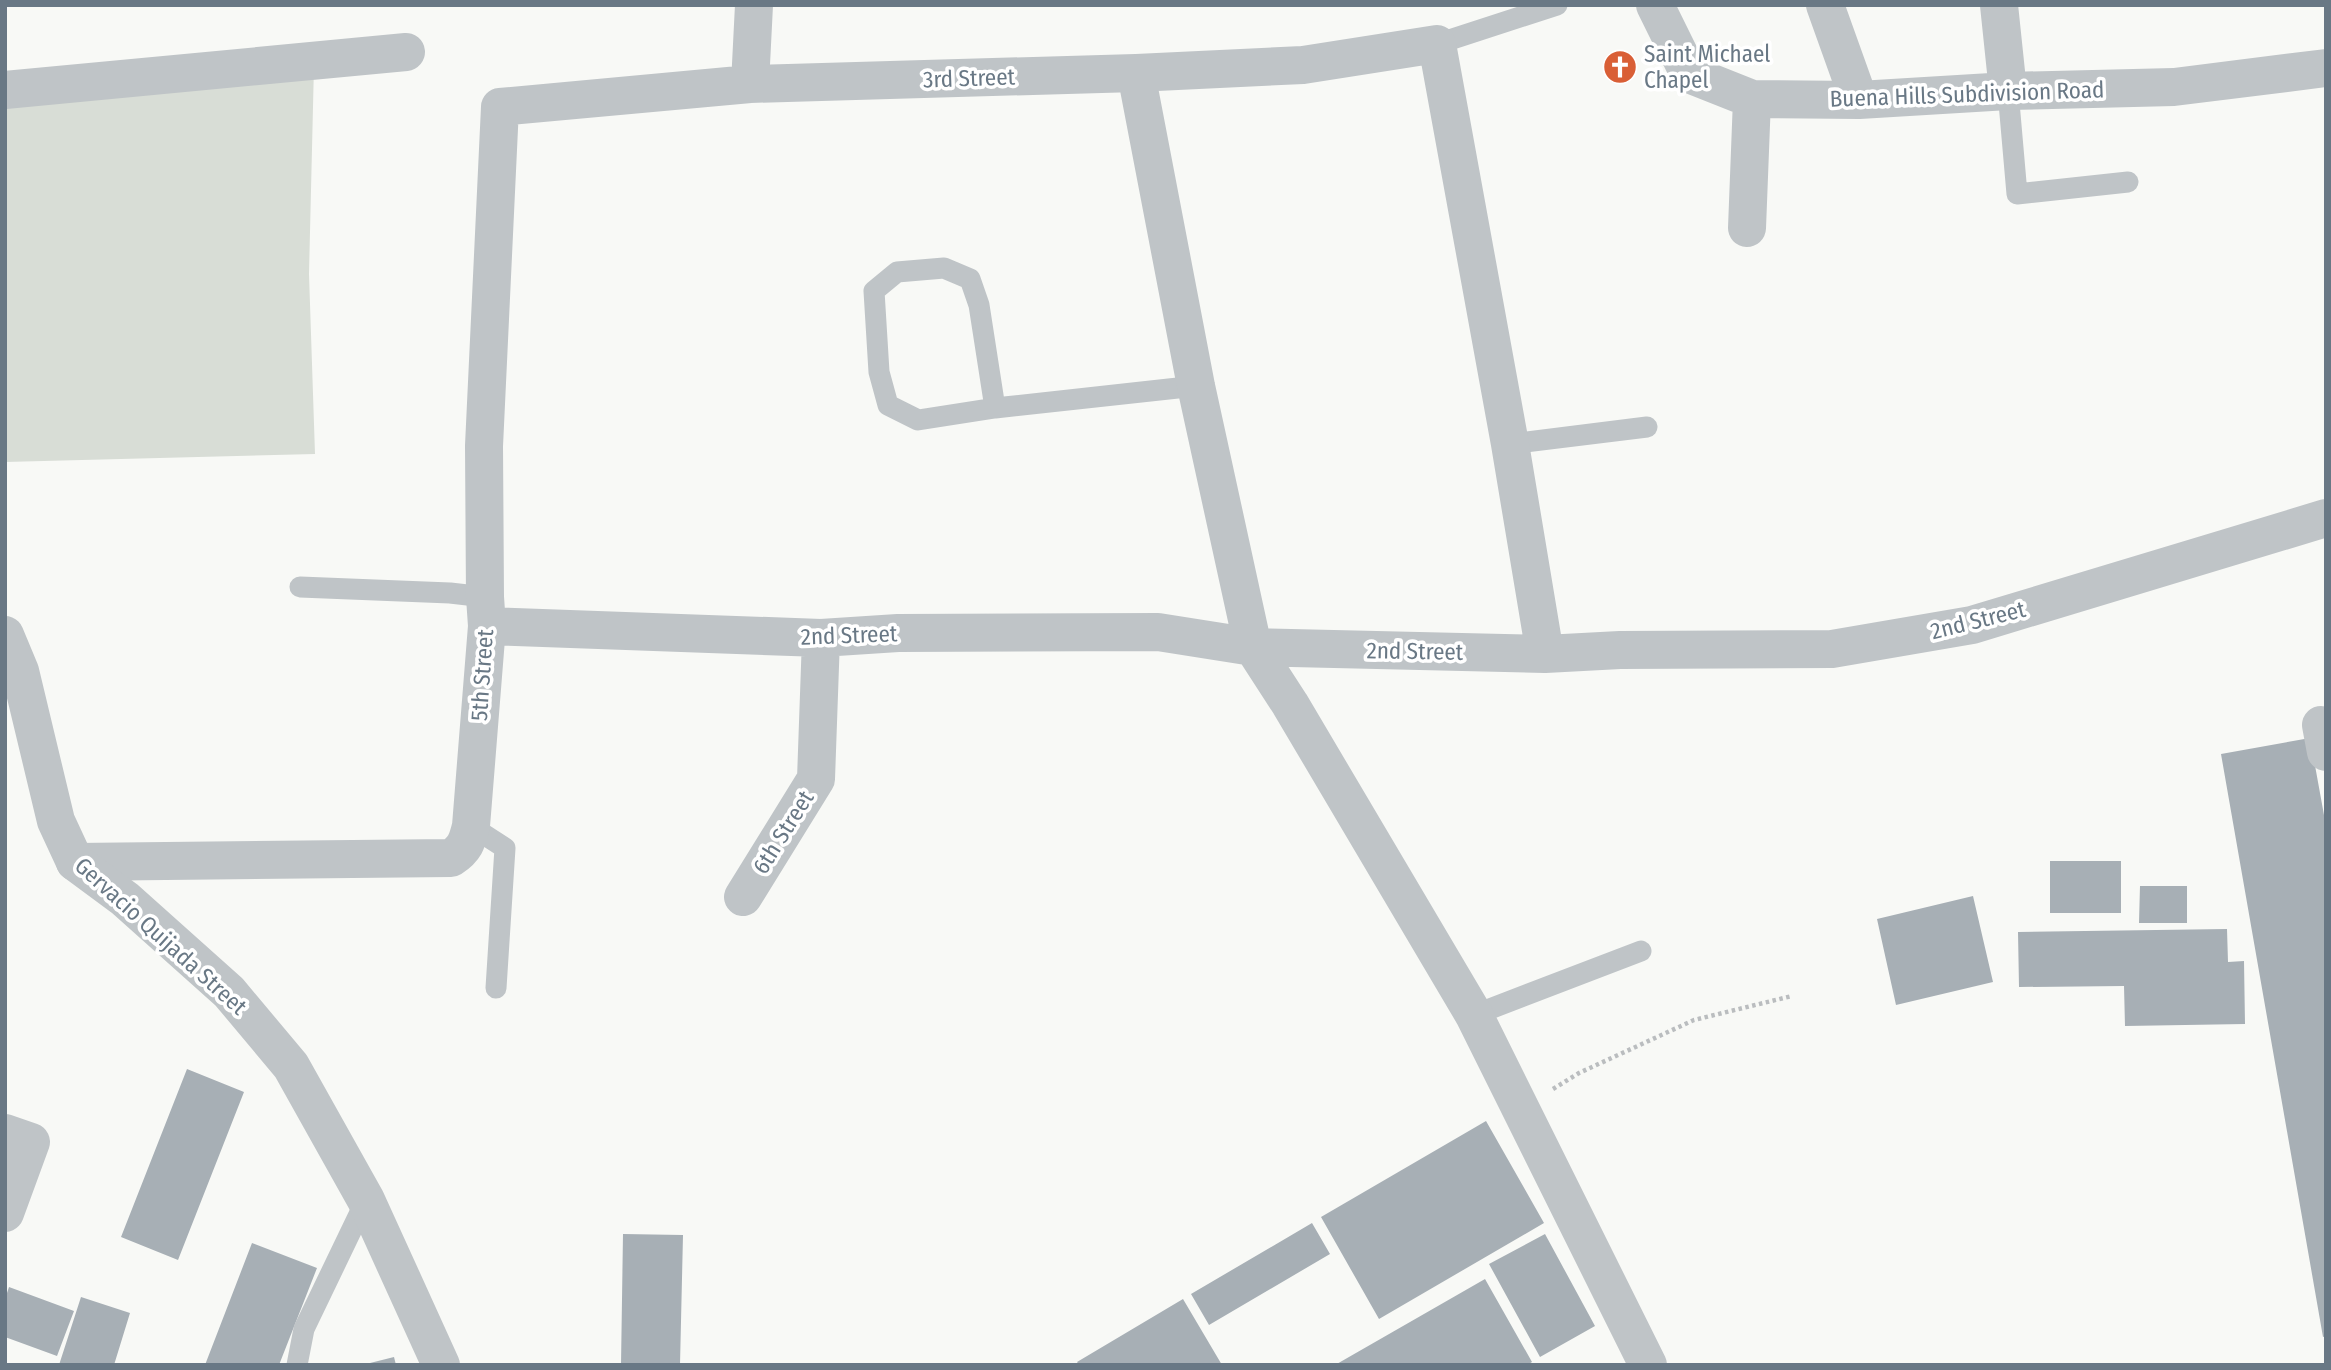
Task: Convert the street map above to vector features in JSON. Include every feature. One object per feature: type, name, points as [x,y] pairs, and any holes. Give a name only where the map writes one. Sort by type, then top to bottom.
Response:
[{"type":"street","points":[[750,84],[754,5]]},
{"type":"street","name":"Buena Hills Subdivision Road","points":[[1655,5],[1689,74],[1752,99],[1859,100],[2008,91],[2174,87],[2326,68]]},
{"type":"street","points":[[1825,5],[1859,100]]},
{"type":"street","points":[[1999,5],[2008,91]]},
{"type":"street","points":[[1437,44],[1510,444],[1545,654]]},
{"type":"street","name":"3rd Street","points":[[500,107],[750,84],[1136,73],[1303,65],[1437,44]]},
{"type":"street","points":[[5,90],[406,52]]},
{"type":"street","points":[[1136,73],[1196,387],[1253,648],[1290,704],[1474,1015],[1646,1364]]},
{"type":"street","points":[[1746,228],[1752,99]]},
{"type":"street","name":"5th Street","points":[[75,862],[451,858],[462,851],[467,843],[471,826],[486,611],[484,446],[500,107]]},
{"type":"street","name":"2nd Street","points":[[486,611],[821,638],[898,633],[1158,632],[1253,648],[1545,654],[1620,650],[1832,649],[1972,625],[2326,518]]},
{"type":"street","name":"Gervacio Quijada Street","points":[[5,635],[20,671],[56,821],[75,862],[125,899],[229,992],[291,1066],[366,1200],[442,1365]]},
{"type":"street","name":"6th Street","points":[[743,897],[816,779],[821,638]]},
{"type":"street","points":[[5,1133],[31,1143],[5,1213]]},
{"type":"lane","points":[[1437,44],[1557,5]]},
{"type":"lane","points":[[2008,91],[2017,194],[2128,182]]},
{"type":"lane","points":[[995,408],[979,305],[970,279],[944,268],[897,272],[874,291],[879,372],[888,405],[918,420],[995,408],[1196,387]]},
{"type":"lane","points":[[1510,444],[1647,427]]},
{"type":"lane","points":[[300,587],[450,593],[486,611]]},
{"type":"lane","points":[[471,826],[505,848],[496,988]]},
{"type":"lane","points":[[1474,1015],[1641,951]]},
{"type":"lane","points":[[297,1365],[303,1329],[366,1200]]},
{"type":"path","points":[[1521,1110],[1579,1073],[1694,1020],[1792,996]]},
{"type":"shaded area","points":[[314,65],[309,274],[315,454],[5,462],[5,101]]},
{"type":"building","points":[[2310,738],[2326,826],[2326,1336],[2323,1337],[2221,754]]},
{"type":"building","points":[[2050,861],[2121,861],[2121,913],[2050,913]]},
{"type":"building","points":[[2140,886],[2187,886],[2187,923],[2139,923]]},
{"type":"building","points":[[1973,896],[1993,982],[1896,1005],[1877,919]]},
{"type":"building","points":[[2227,929],[2228,962],[2244,961],[2245,1024],[2125,1026],[2124,986],[2019,987],[2018,932]]},
{"type":"building","points":[[187,1069],[244,1092],[178,1260],[121,1237]]},
{"type":"building","points":[[1486,1121],[1544,1223],[1379,1319],[1321,1217]]},
{"type":"building","points":[[1312,1223],[1330,1254],[1209,1325],[1191,1294]]},
{"type":"building","points":[[623,1234],[683,1235],[680,1365],[621,1365]]},
{"type":"building","points":[[1545,1234],[1595,1326],[1540,1357],[1489,1264]]},
{"type":"building","points":[[252,1243],[317,1268],[279,1365],[205,1365]]},
{"type":"building","points":[[1485,1279],[1532,1362],[1527,1365],[1335,1365]]},
{"type":"building","points":[[9,1287],[74,1311],[57,1356],[5,1337],[5,1299]]},
{"type":"building","points":[[81,1297],[130,1313],[114,1365],[59,1365]]},
{"type":"building","points":[[1183,1299],[1222,1365],[1079,1365],[1077,1362]]},
{"type":"building","points":[[394,1357],[396,1365],[366,1365],[366,1364]]},
{"type":"place","name":"Saint Michael Chapel","points":[[1620,67]]}]
